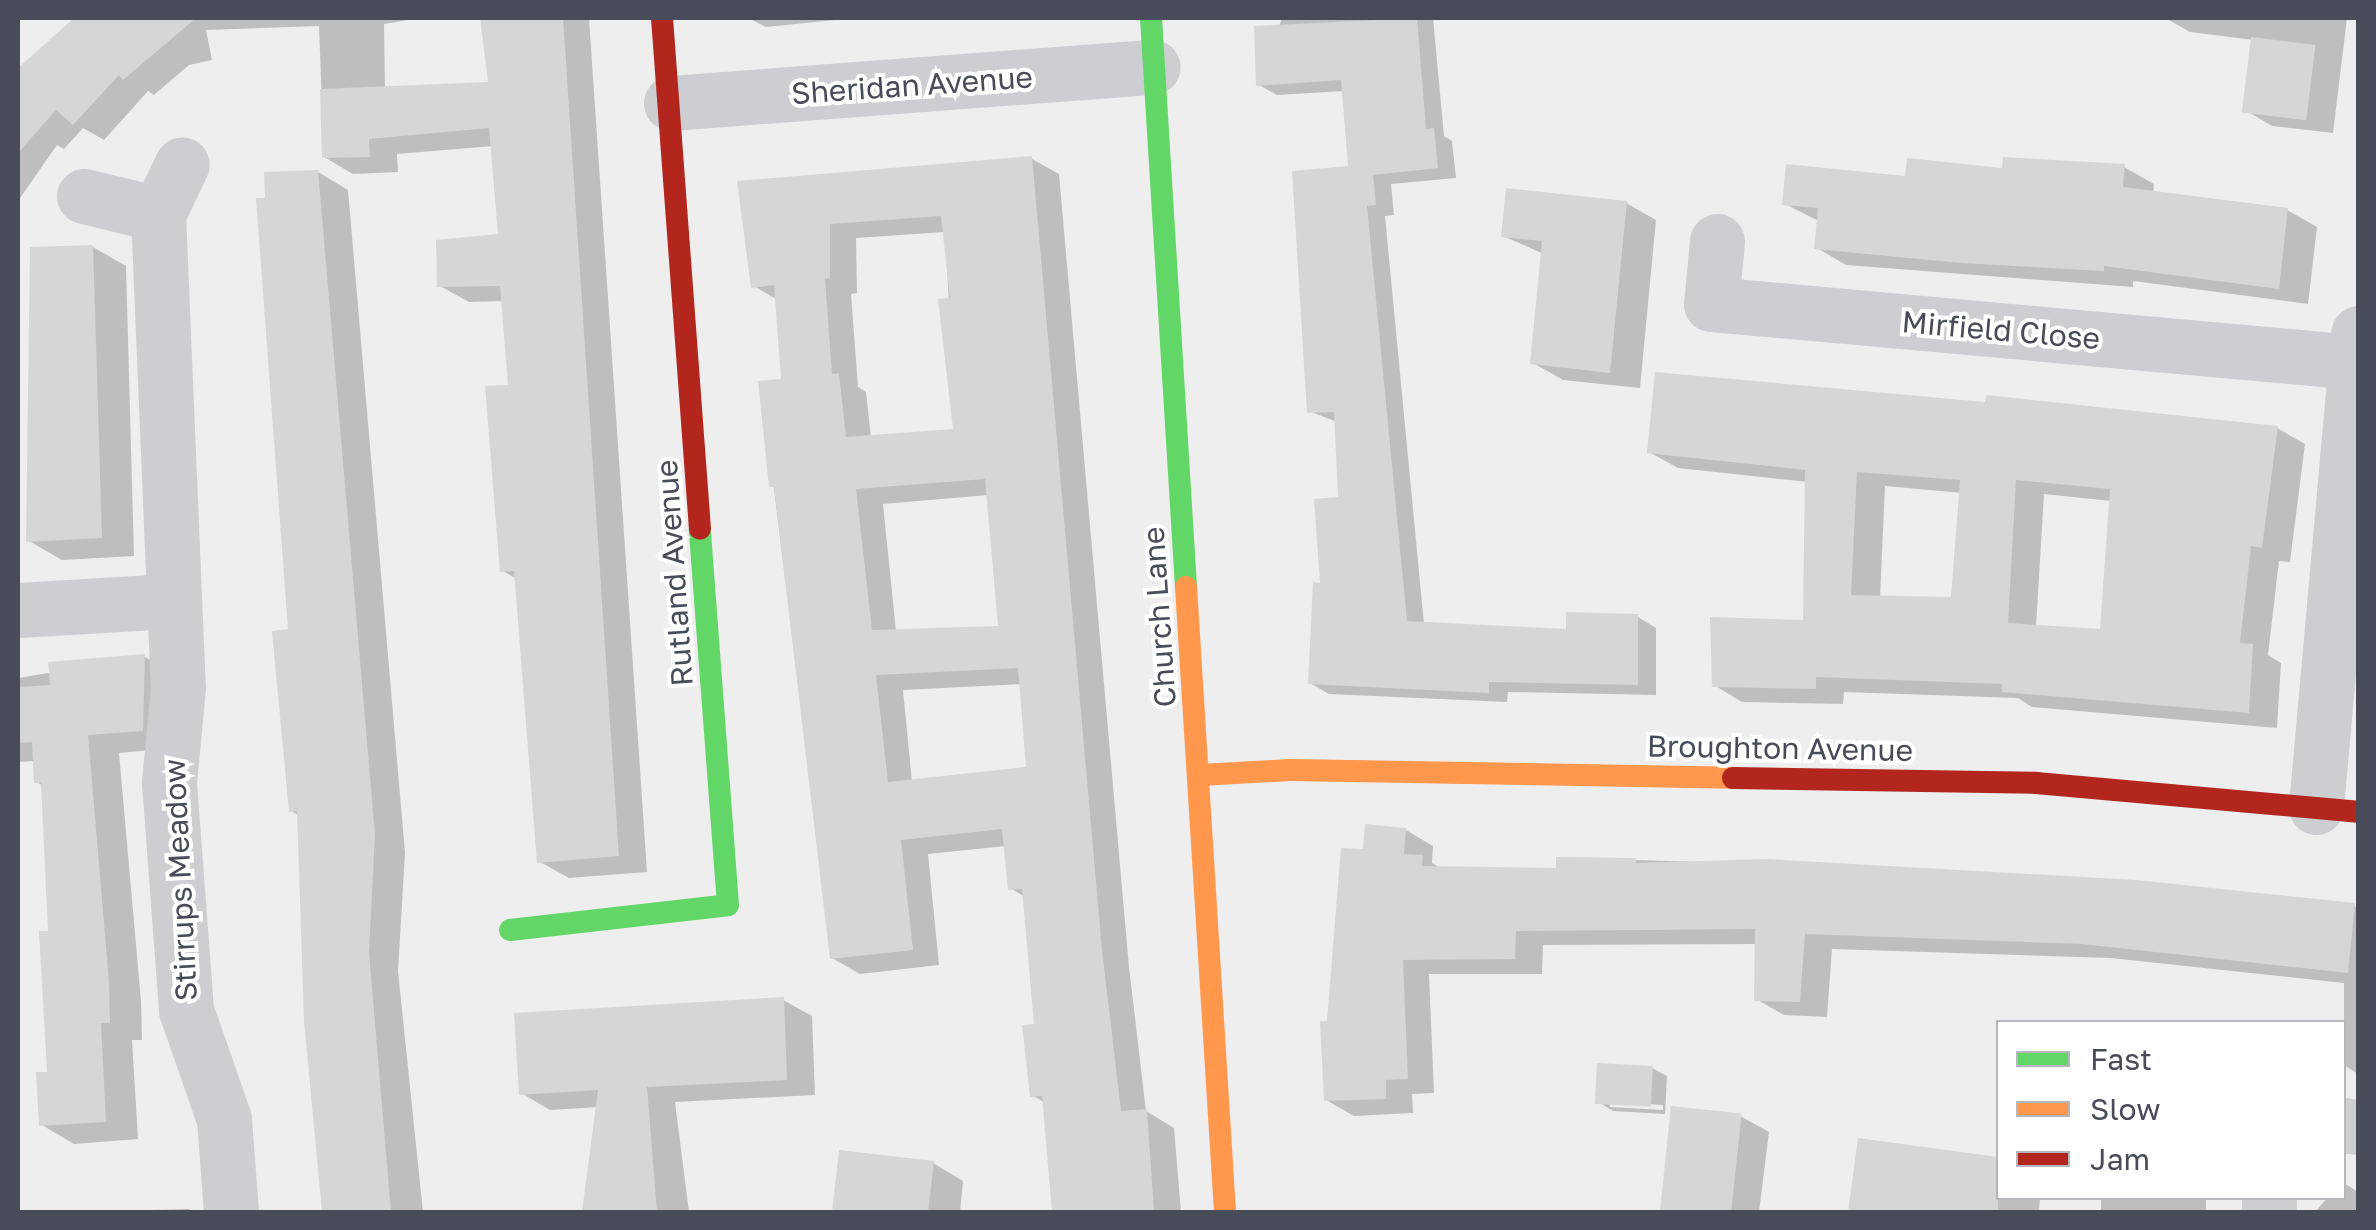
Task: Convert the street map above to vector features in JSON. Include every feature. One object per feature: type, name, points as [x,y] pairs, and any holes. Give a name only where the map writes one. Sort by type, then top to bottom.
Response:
[{"type":"street","name":"Rutland Avenue","points":[[510,930],[728,904],[662,18]]},
{"type":"street","name":"Sheridan Avenue","points":[[671,103],[1152,42]]},
{"type":"street","name":"Church Lane","points":[[1152,42],[1225,1212]]},
{"type":"street","name":"Stirrups Meadow","points":[[182,164],[158,214],[170,601],[178,687],[170,783],[186,1010],[224,1119],[232,1212]]},
{"type":"street","points":[[84,196],[158,214]]},
{"type":"street","name":"Mirfield Close","points":[[1717,241],[1711,304],[2357,348]]},
{"type":"street","points":[[2337,809],[2357,348]]},
{"type":"street","points":[[18,610],[170,601]]},
{"type":"street","name":"Broughton Avenue","points":[[1199,775],[1290,770],[2036,782],[2337,809]]},
{"type":"building","points":[[74,18],[196,18],[123,80],[119,75],[73,125],[56,110],[18,153],[18,68]]},
{"type":"building","points":[[480,18],[563,18],[619,856],[537,863],[514,571],[500,572],[485,386],[508,385],[500,286],[437,287],[436,240],[498,234],[489,128],[369,139],[370,157],[322,158],[320,89],[488,82]]},
{"type":"building","points":[[1417,18],[1426,129],[1434,128],[1438,168],[1373,175],[1376,205],[1367,206],[1407,621],[1566,629],[1566,612],[1638,614],[1638,685],[1489,682],[1489,693],[1308,684],[1313,582],[1320,583],[1314,499],[1338,497],[1334,412],[1307,413],[1292,171],[1348,166],[1341,80],[1256,86],[1254,26]]},
{"type":"building","points":[[2251,37],[2316,45],[2306,120],[2242,112]]},
{"type":"building","points":[[1032,156],[1102,950],[1121,1111],[1147,1109],[1154,1212],[1052,1212],[1042,1096],[1030,1097],[1022,1025],[1034,1024],[1022,889],[1008,890],[1002,829],[901,840],[913,950],[830,959],[758,381],[781,379],[774,285],[751,288],[737,181]],"holes":[[[941,216],[950,298],[938,299],[953,429],[846,437],[839,373],[832,374],[825,279],[830,278],[830,224]],[[985,479],[998,626],[872,630],[856,489]],[[1018,668],[1026,767],[888,782],[876,675]]]},
{"type":"building","points":[[2003,157],[2125,164],[2123,187],[2288,208],[2279,289],[2104,266],[2104,271],[1961,263],[1814,249],[1818,208],[1782,205],[1786,164],[1905,176],[1907,158],[2002,168]]},
{"type":"building","points":[[318,170],[375,835],[369,952],[391,1212],[322,1212],[304,1021],[297,811],[289,812],[272,631],[288,629],[256,198],[265,198],[264,172]]},
{"type":"building","points":[[1506,188],[1627,201],[1610,373],[1530,364],[1542,241],[1501,237]]},
{"type":"building","points":[[93,245],[102,538],[26,542],[30,247]]},
{"type":"building","points":[[1655,372],[1985,402],[1986,395],[2278,426],[2262,548],[2251,546],[2240,643],[2253,644],[2249,713],[2002,692],[2002,684],[1816,677],[1816,689],[1712,687],[1710,617],[1803,620],[1805,470],[1647,453]],"holes":[[[1857,472],[1960,480],[1951,597],[1851,595]],[[2016,480],[2110,489],[2100,629],[2008,623]]]},
{"type":"building","points":[[145,654],[143,731],[88,735],[109,981],[110,1023],[101,1023],[106,1122],[39,1126],[36,1072],[47,1072],[39,931],[48,931],[41,783],[34,783],[32,742],[18,743],[18,687],[50,685],[48,662]]},
{"type":"building","points":[[1365,824],[1406,828],[1404,854],[1423,855],[1422,866],[1556,868],[1556,857],[1636,858],[1636,863],[1767,859],[2136,880],[2355,903],[2348,973],[2082,944],[1805,934],[1800,1002],[1754,1001],[1755,929],[1516,931],[1515,959],[1403,960],[1408,1079],[1386,1080],[1386,1099],[1324,1101],[1320,1021],[1327,1021],[1341,848],[1363,849]]},
{"type":"building","points":[[784,997],[787,1080],[647,1087],[657,1212],[582,1212],[598,1090],[519,1095],[514,1013]]},
{"type":"building","points":[[1597,1063],[1653,1066],[1651,1107],[1595,1104]]},
{"type":"building","points":[[1671,1106],[1742,1113],[1731,1212],[1660,1212]]},
{"type":"building","points":[[1858,1138],[1996,1157],[1998,1212],[1848,1212]]},
{"type":"building","points":[[839,1150],[934,1161],[928,1212],[832,1212]]},
{"type":"traffic: fast","points":[[1151,18],[1186,587]]},
{"type":"traffic: fast","points":[[510,930],[728,905],[700,529]]},
{"type":"traffic: slow","points":[[1186,587],[1225,1212]]},
{"type":"traffic: slow","points":[[1199,775],[1290,770],[1733,778]]},
{"type":"traffic: jam","points":[[662,18],[700,529]]},
{"type":"traffic: jam","points":[[1733,778],[2036,783],[2358,812]]}]
